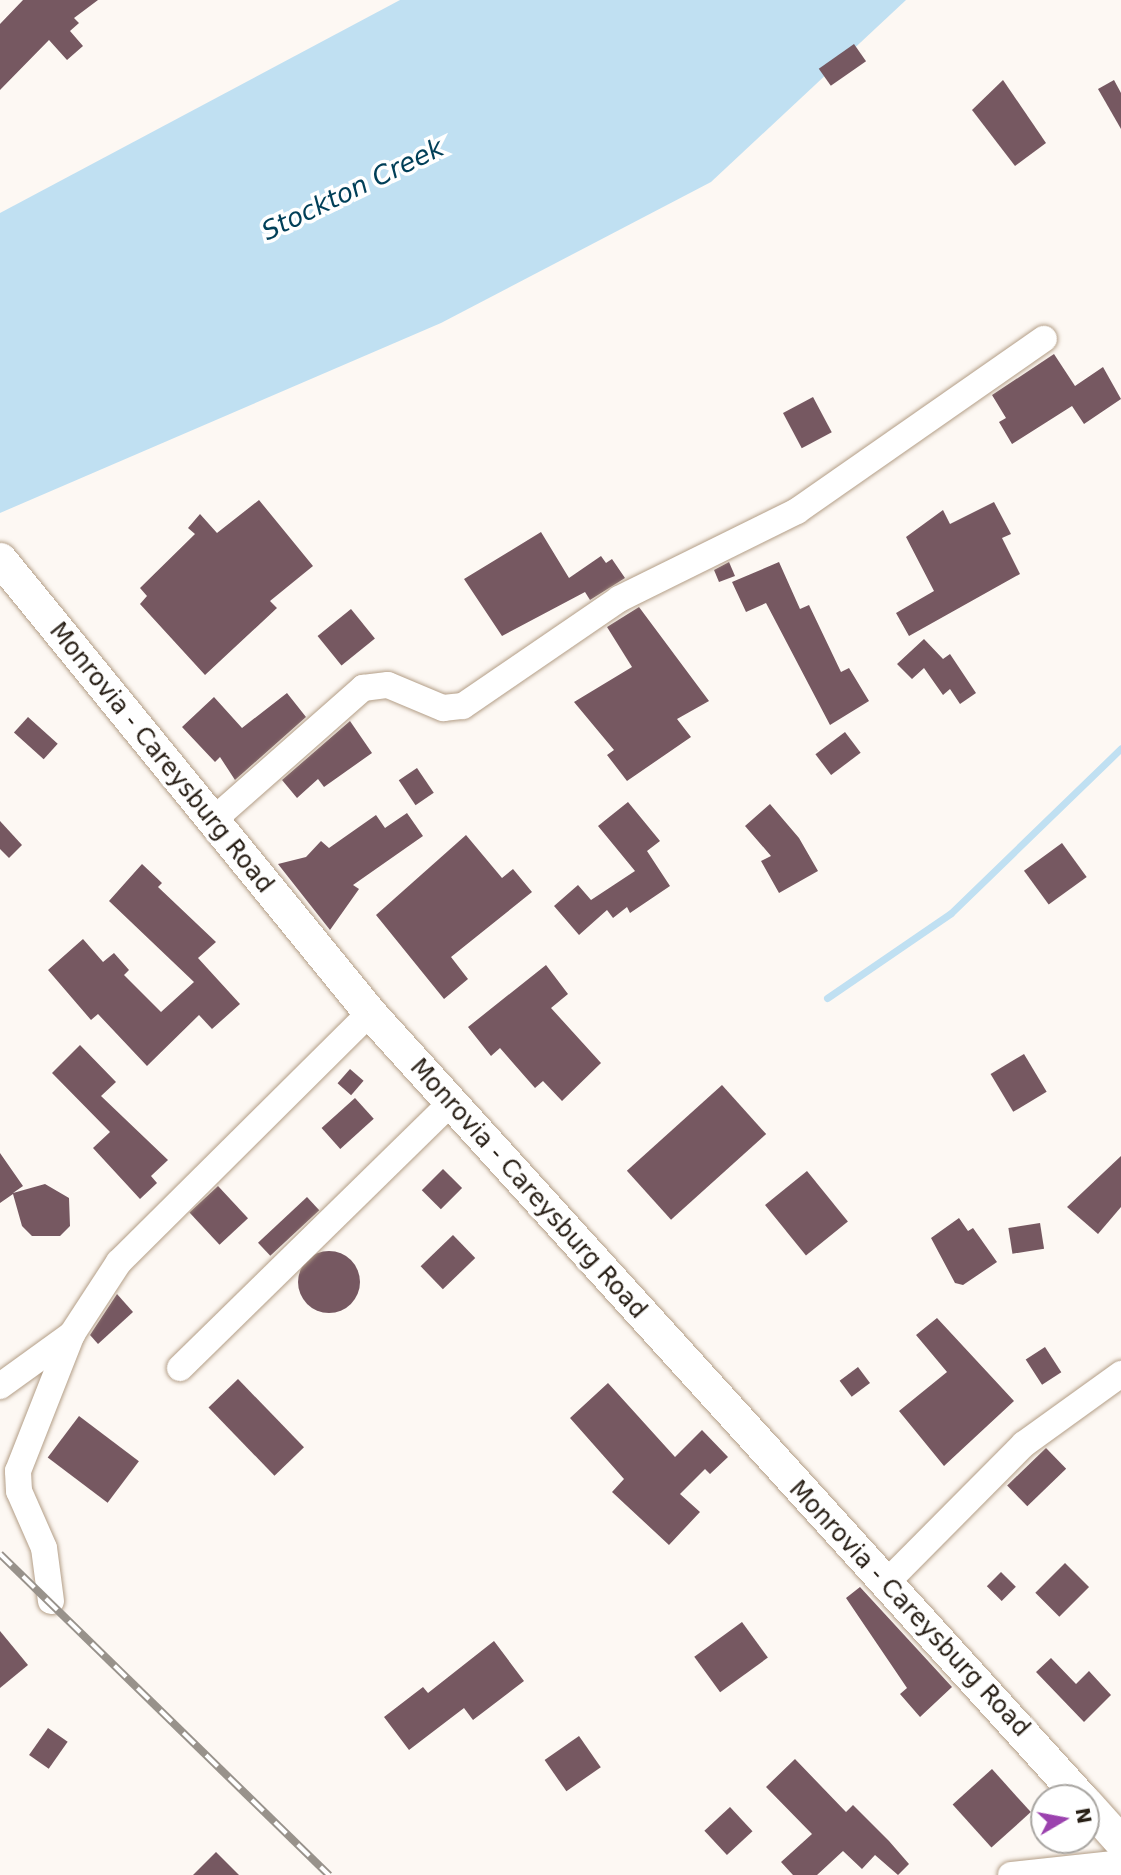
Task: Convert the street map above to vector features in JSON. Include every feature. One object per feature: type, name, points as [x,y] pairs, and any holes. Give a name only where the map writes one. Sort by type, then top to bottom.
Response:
[{"type":"main road","name":"Monrovia - Careysburg Road","points":[[0,559],[211,822],[370,1013],[1068,1784]]},
{"type":"main road","points":[[1100,1819],[1121,1842]]},
{"type":"street","points":[[211,822],[363,688],[388,685],[443,708],[463,706],[619,598],[797,511],[1044,339]]},
{"type":"street","points":[[51,1601],[44,1548],[19,1491],[18,1471],[72,1334],[120,1262],[370,1013]]},
{"type":"street","points":[[180,1368],[451,1103]]},
{"type":"street","points":[[0,1386],[72,1334]]},
{"type":"street","points":[[886,1583],[1024,1444],[1121,1374]]},
{"type":"street","points":[[1011,1875],[1121,1863]]},
{"type":"water","name":"Stockton Creek","points":[[400,0],[906,0],[711,182],[441,323],[0,513],[0,213]]},
{"type":"building","points":[[23,0],[98,0],[74,18],[79,23],[70,31],[83,46],[67,60],[49,40],[0,90],[0,24]]},
{"type":"building","points":[[854,44],[866,61],[831,86],[819,69]]},
{"type":"building","points":[[1003,80],[1046,143],[1015,166],[972,110]]},
{"type":"building","points":[[1114,80],[1121,93],[1121,129],[1098,89]]},
{"type":"building","points":[[1054,354],[1075,386],[1103,367],[1121,399],[1084,424],[1072,406],[1012,444],[999,422],[1006,418],[992,395]]},
{"type":"building","points":[[813,397],[832,432],[802,448],[783,413]]},
{"type":"building","points":[[259,500],[313,566],[270,601],[277,608],[205,675],[140,604],[147,596],[140,588],[195,534],[188,528],[200,514],[217,533]]},
{"type":"building","points":[[994,502],[1011,534],[1002,538],[1020,574],[909,636],[896,613],[934,591],[906,537],[943,510],[950,524]]},
{"type":"building","points":[[541,532],[569,578],[601,556],[606,563],[612,559],[625,578],[590,600],[585,592],[502,636],[464,579]]},
{"type":"building","points":[[729,562],[735,576],[719,582],[714,570]]},
{"type":"building","points":[[779,562],[800,609],[809,605],[841,672],[849,668],[869,701],[830,725],[766,603],[746,612],[732,582]]},
{"type":"building","points":[[639,607],[709,701],[677,719],[691,737],[627,781],[607,755],[614,750],[574,702],[632,667],[607,627]]},
{"type":"building","points":[[351,609],[375,639],[341,666],[318,636]]},
{"type":"building","points":[[924,639],[943,659],[950,654],[976,693],[960,704],[950,689],[943,695],[924,668],[912,679],[897,664]]},
{"type":"building","points":[[287,693],[306,717],[235,780],[220,757],[215,762],[182,727],[214,697],[242,728]]},
{"type":"building","points":[[28,717],[58,744],[44,759],[14,733]]},
{"type":"building","points":[[350,721],[372,753],[324,787],[318,779],[297,798],[282,780]]},
{"type":"building","points":[[845,732],[861,753],[831,775],[815,754]]},
{"type":"building","points":[[417,768],[434,793],[416,805],[399,780]]},
{"type":"building","points":[[628,802],[660,841],[647,851],[670,886],[630,913],[627,907],[613,918],[607,910],[579,935],[554,906],[578,885],[591,900],[635,871],[598,826]]},
{"type":"building","points":[[770,804],[799,838],[818,871],[779,893],[761,861],[771,856],[745,826]]},
{"type":"building","points":[[407,813],[423,836],[353,885],[359,889],[330,930],[278,864],[306,857],[321,841],[329,848],[376,815],[385,828]]},
{"type":"building","points":[[0,821],[22,845],[9,858],[0,849]]},
{"type":"building","points":[[466,835],[502,878],[513,869],[532,892],[451,957],[468,979],[444,999],[376,915]]},
{"type":"building","points":[[1062,843],[1087,877],[1049,905],[1024,871]]},
{"type":"building","points":[[142,864],[162,883],[158,887],[216,942],[198,958],[240,1004],[212,1029],[199,1015],[147,1066],[98,1014],[91,1020],[48,970],[83,939],[103,962],[114,953],[129,970],[124,975],[161,1012],[194,982],[109,901]]},
{"type":"building","points":[[546,965],[568,994],[551,1008],[601,1063],[562,1101],[543,1081],[535,1088],[500,1048],[491,1056],[468,1027]]},
{"type":"building","points":[[80,1045],[116,1082],[101,1096],[168,1160],[151,1176],[157,1183],[140,1199],[93,1148],[110,1132],[52,1073]]},
{"type":"building","points":[[1024,1054],[1047,1092],[1013,1112],[991,1074]]},
{"type":"building","points":[[350,1069],[364,1081],[351,1095],[338,1083]]},
{"type":"building","points":[[722,1085],[766,1134],[671,1220],[627,1171]]},
{"type":"building","points":[[355,1098],[374,1119],[340,1149],[322,1128]]},
{"type":"building","points":[[0,1153],[23,1186],[13,1193],[45,1184],[69,1198],[70,1226],[60,1236],[32,1236],[22,1226],[13,1194],[0,1203]]},
{"type":"building","points":[[1121,1156],[1121,1207],[1098,1234],[1067,1207]]},
{"type":"building","points":[[443,1169],[462,1188],[441,1209],[422,1190]]},
{"type":"building","points":[[807,1171],[848,1222],[806,1255],[765,1205]]},
{"type":"building","points":[[218,1186],[248,1218],[219,1245],[189,1213]]},
{"type":"building","points":[[307,1197],[319,1210],[270,1256],[258,1243]]},
{"type":"building","points":[[959,1218],[968,1231],[973,1228],[997,1262],[963,1285],[955,1283],[931,1238]]},
{"type":"building","points":[[1040,1223],[1044,1249],[1012,1254],[1008,1228]]},
{"type":"building","points":[[453,1235],[475,1258],[443,1289],[421,1266]]},
{"type":"building","points":[[323,1251],[335,1251],[351,1260],[358,1270],[358,1294],[351,1304],[335,1313],[323,1313],[312,1308],[303,1299],[298,1288],[298,1276],[303,1265],[312,1256]]},
{"type":"building","points":[[117,1294],[133,1312],[98,1344],[90,1335]]},
{"type":"building","points":[[937,1318],[1014,1401],[944,1466],[899,1411],[947,1372],[916,1335]]},
{"type":"building","points":[[1045,1347],[1061,1372],[1042,1385],[1026,1360]]},
{"type":"building","points":[[858,1367],[870,1383],[852,1397],[840,1381]]},
{"type":"building","points":[[238,1379],[304,1447],[274,1476],[209,1407]]},
{"type":"building","points":[[608,1383],[675,1457],[702,1430],[728,1457],[710,1474],[705,1469],[680,1494],[700,1512],[669,1545],[612,1492],[624,1479],[570,1418]]},
{"type":"building","points":[[79,1416],[139,1461],[108,1503],[48,1458]]},
{"type":"building","points":[[1046,1448],[1066,1469],[1027,1506],[1007,1486]]},
{"type":"building","points":[[1065,1563],[1089,1587],[1059,1617],[1035,1593]]},
{"type":"building","points":[[1001,1572],[1016,1587],[1002,1601],[987,1586]]},
{"type":"building","points":[[860,1587],[952,1687],[920,1717],[900,1694],[907,1688],[846,1598]]},
{"type":"building","points":[[742,1622],[768,1658],[720,1692],[694,1657]]},
{"type":"building","points":[[0,1631],[28,1665],[0,1688]]},
{"type":"building","points":[[494,1641],[524,1681],[473,1720],[464,1708],[409,1750],[384,1717],[423,1687],[428,1693]]},
{"type":"building","points":[[1051,1658],[1076,1684],[1089,1671],[1111,1695],[1084,1722],[1036,1672]]},
{"type":"building","points":[[48,1728],[68,1742],[49,1769],[29,1755]]},
{"type":"building","points":[[579,1736],[601,1767],[566,1791],[545,1760]]},
{"type":"building","points":[[795,1759],[846,1812],[853,1805],[889,1841],[909,1864],[898,1875],[875,1855],[862,1869],[843,1851],[817,1875],[793,1875],[781,1862],[812,1834],[766,1787]]},
{"type":"building","points":[[992,1769],[1030,1813],[991,1848],[953,1804]]},
{"type":"building","points":[[730,1807],[753,1831],[727,1855],[704,1831]]},
{"type":"building","points":[[216,1852],[239,1875],[193,1875]]},
{"type":"waterway","points":[[827,998],[951,913],[1121,748]]},
{"type":"railway","points":[[0,1554],[329,1875]]}]
